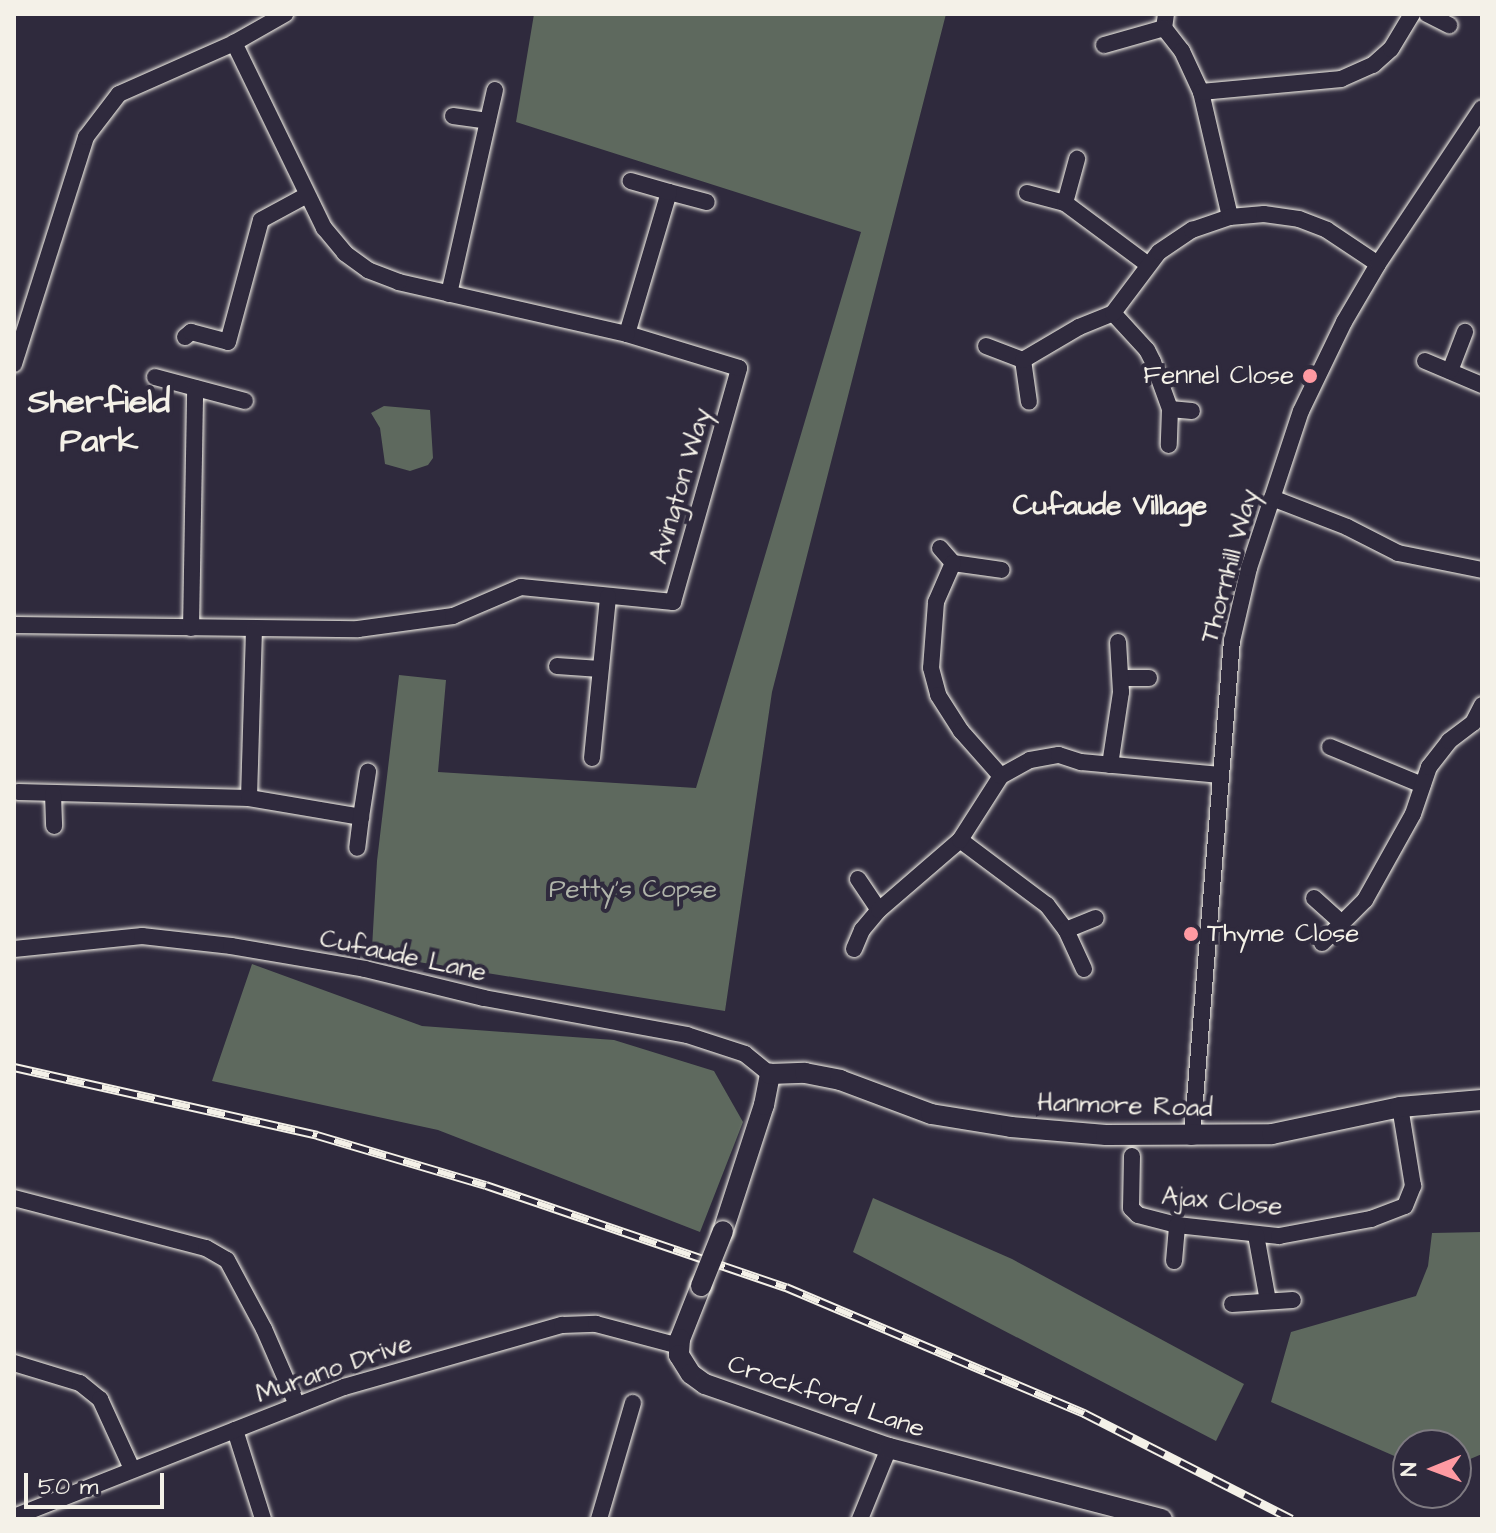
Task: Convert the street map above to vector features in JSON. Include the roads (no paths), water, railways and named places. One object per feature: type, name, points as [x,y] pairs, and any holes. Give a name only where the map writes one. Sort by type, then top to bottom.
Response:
[{"type":"street","points":[[14,364],[22,308],[86,137],[94,126],[119,94],[234,43],[285,14]]},
{"type":"street","points":[[1201,92],[1341,79],[1373,65],[1391,49],[1412,14]]},
{"type":"street","points":[[1427,14],[1449,25]]},
{"type":"street","points":[[1104,45],[1165,21],[1201,92],[1230,217]]},
{"type":"street","name":"Avington Way","points":[[14,625],[358,629],[453,616],[521,587],[673,602],[739,368],[627,334],[399,282],[368,270],[345,253],[324,228],[234,43]]},
{"type":"street","points":[[449,294],[495,90]]},
{"type":"street","name":"Thornhill Way","points":[[1192,1137],[1232,641],[1249,568],[1301,411],[1344,322],[1378,264],[1482,108]]},
{"type":"street","points":[[453,116],[488,121]]},
{"type":"street","points":[[1065,203],[1077,159]]},
{"type":"street","points":[[631,181],[707,202]]},
{"type":"street","points":[[627,334],[669,192]]},
{"type":"street","points":[[1027,193],[1065,203],[1147,264]]},
{"type":"street","points":[[185,337],[191,332],[228,342],[261,220],[307,195]]},
{"type":"street","points":[[1023,360],[1079,327],[1113,313],[1147,264],[1192,230],[1230,217],[1264,214],[1312,223],[1378,264]]},
{"type":"street","points":[[1113,313],[1147,350],[1170,409],[1169,445]]},
{"type":"street","points":[[1450,371],[1465,332]]},
{"type":"street","points":[[986,346],[1023,360]]},
{"type":"street","points":[[1023,360],[1029,402]]},
{"type":"street","points":[[1425,361],[1482,385]]},
{"type":"street","points":[[155,377],[245,401]]},
{"type":"street","points":[[191,628],[195,388]]},
{"type":"street","points":[[1170,409],[1192,411]]},
{"type":"street","points":[[1272,498],[1347,527],[1398,553],[1482,570]]},
{"type":"street","points":[[940,548],[953,563],[1002,570]]},
{"type":"street","points":[[953,563],[936,602],[931,668],[938,695],[961,731],[1001,776]]},
{"type":"street","points":[[592,758],[608,597]]},
{"type":"street","points":[[249,798],[254,630]]},
{"type":"street","points":[[1110,765],[1122,678],[1118,642]]},
{"type":"street","points":[[557,666],[600,669]]},
{"type":"street","points":[[1122,678],[1149,678]]},
{"type":"street","points":[[1322,943],[1365,900],[1413,814],[1429,767],[1449,741],[1478,726],[1482,705]]},
{"type":"street","points":[[1330,747],[1422,785]]},
{"type":"street","points":[[854,949],[862,930],[879,910],[960,840],[1001,776],[1030,760],[1059,755],[1081,762],[1220,775]]},
{"type":"street","points":[[357,848],[368,772]]},
{"type":"street","points":[[18,792],[249,798],[361,817]]},
{"type":"street","points":[[53,794],[54,826]]},
{"type":"street","points":[[960,840],[1047,905],[1066,930],[1083,975]]},
{"type":"street","points":[[858,879],[879,910]]},
{"type":"street","points":[[1314,898],[1342,923]]},
{"type":"street","points":[[1066,930],[1096,918]]},
{"type":"street","name":"Cufaude Lane","points":[[14,949],[142,936],[231,946],[365,969],[484,998],[687,1035],[745,1054],[770,1074]]},
{"type":"street","name":"Hanmore Road","points":[[770,1074],[805,1073],[840,1080],[931,1114],[1011,1127],[1106,1135],[1192,1137],[1272,1134],[1400,1107],[1482,1100]]},
{"type":"street","points":[[679,1346],[723,1231],[764,1105],[770,1074]]},
{"type":"street","name":"Ajax Close","points":[[1132,1156],[1131,1208],[1146,1219],[1279,1236],[1371,1219],[1405,1206],[1413,1186],[1400,1107]]},
{"type":"street","points":[[14,1198],[206,1248],[227,1260],[264,1329],[297,1405]]},
{"type":"street","points":[[1174,1261],[1177,1225]]},
{"type":"street","points":[[1256,1235],[1268,1301]]},
{"type":"street","points":[[1232,1304],[1293,1300]]},
{"type":"street","name":"Murano Drive","points":[[23,1516],[132,1469],[344,1387],[562,1325],[596,1324],[679,1346]]},
{"type":"street","name":"Crockford Lane","points":[[679,1346],[682,1364],[705,1384],[889,1448],[1162,1519]]},
{"type":"street","points":[[14,1363],[80,1383],[100,1399],[132,1469]]},
{"type":"street","points":[[599,1519],[633,1403]]},
{"type":"street","points":[[235,1430],[263,1519]]},
{"type":"street","points":[[860,1519],[889,1448]]},
{"type":"railway","points":[[14,1067],[317,1135],[486,1185],[786,1287],[1084,1413],[1292,1519]]},
{"type":"place","name":"Fennel Close","points":[[1310,376]]},
{"type":"place","name":"Thyme Close","points":[[1191,934]]},
{"type":"district","name":"Sherfield Park","points":[[99,422]]},
{"type":"district","name":"Cufaude Village","points":[[1110,506]]},
{"type":"park label","name":"Petty's Copse","points":[[633,890]]}]
